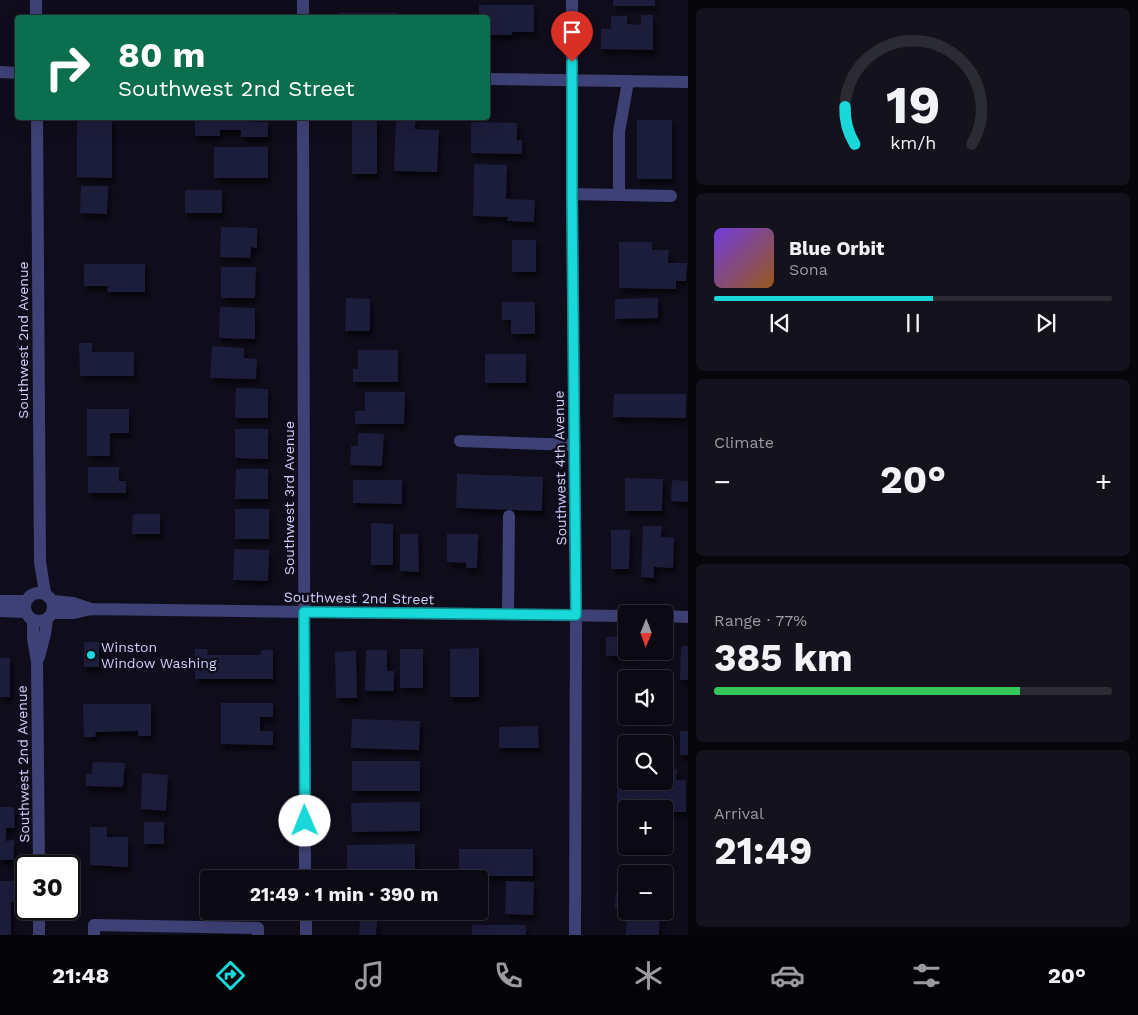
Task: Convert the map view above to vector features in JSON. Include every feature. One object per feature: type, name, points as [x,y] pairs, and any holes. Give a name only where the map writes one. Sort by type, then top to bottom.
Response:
[{"type":"street","points":[[36,0],[36,15]]},
{"type":"street","points":[[303,15],[304,0]]},
{"type":"street","name":"Southwest 4th Avenue","points":[[572,0],[576,935]]},
{"type":"street","points":[[0,72],[15,73]]},
{"type":"street","points":[[490,79],[688,82]]},
{"type":"street","points":[[619,195],[619,132],[628,82]]},
{"type":"street","name":"Southwest 2nd Avenue","points":[[37,120],[40,562],[49,606],[45,634],[37,662]]},
{"type":"street","name":"Southwest 3rd Avenue","points":[[303,120],[306,870]]},
{"type":"street","points":[[572,194],[671,196]]},
{"type":"street","points":[[460,441],[575,445]]},
{"type":"street","points":[[508,614],[509,516]]},
{"type":"street","name":"Southwest 2nd Avenue","points":[[39,855],[37,662],[29,607],[40,562]]},
{"type":"street","name":"Southwest 2nd Street","points":[[0,601],[29,607],[44,620],[49,606]]},
{"type":"street","name":"Southwest 2nd Street","points":[[0,611],[49,606],[74,613],[91,609],[618,616]]},
{"type":"street","points":[[673,616],[688,617]]},
{"type":"street","points":[[39,920],[40,935]]},
{"type":"street","points":[[306,920],[306,935]]},
{"type":"street","points":[[94,935],[94,925],[258,928],[258,935]]},
{"type":"building","points":[[613,0],[655,0],[655,6],[613,6]]},
{"type":"building","points":[[479,5],[534,5],[534,32],[490,35],[490,15],[479,15]]},
{"type":"building","points":[[339,13],[397,13],[397,15],[339,15]]},
{"type":"building","points":[[641,15],[653,15],[653,50],[601,49],[601,29],[611,29],[611,16],[627,16],[627,24],[641,25]]},
{"type":"building","points":[[77,120],[112,120],[112,178],[77,177]]},
{"type":"building","points":[[195,120],[250,120],[250,122],[268,122],[268,137],[241,137],[241,130],[220,130],[220,136],[195,136]]},
{"type":"building","points":[[352,120],[377,120],[377,174],[352,174]]},
{"type":"building","points":[[396,120],[415,120],[415,129],[439,130],[437,172],[394,171]]},
{"type":"building","points":[[637,120],[672,120],[672,179],[637,179]]},
{"type":"building","points":[[471,122],[517,123],[517,140],[522,140],[522,154],[471,153]]},
{"type":"building","points":[[214,147],[268,147],[268,178],[214,178]]},
{"type":"building","points":[[474,164],[507,165],[506,199],[535,200],[534,222],[507,221],[508,217],[473,216]]},
{"type":"building","points":[[81,186],[108,186],[107,214],[80,213]]},
{"type":"building","points":[[185,190],[222,190],[222,213],[185,213]]},
{"type":"building","points":[[221,227],[257,228],[257,248],[251,247],[250,258],[220,257]]},
{"type":"building","points":[[512,240],[536,240],[536,272],[512,272]]},
{"type":"building","points":[[619,242],[652,242],[652,250],[669,250],[668,263],[687,263],[686,281],[676,281],[676,289],[619,288]]},
{"type":"building","points":[[84,264],[145,264],[145,292],[107,292],[108,286],[84,286]]},
{"type":"building","points":[[221,267],[256,267],[255,298],[221,298]]},
{"type":"building","points":[[346,298],[370,299],[370,331],[345,331]]},
{"type":"building","points":[[658,298],[658,318],[615,319],[615,299]]},
{"type":"building","points":[[502,302],[535,302],[535,334],[511,334],[511,320],[502,320]]},
{"type":"building","points":[[220,307],[255,308],[255,339],[219,338]]},
{"type":"building","points":[[79,343],[92,343],[92,352],[134,352],[134,376],[80,376]]},
{"type":"building","points":[[212,346],[244,348],[244,358],[257,359],[256,379],[210,378]]},
{"type":"building","points":[[358,350],[398,350],[398,382],[353,382],[353,369],[358,369]]},
{"type":"building","points":[[485,354],[526,354],[526,383],[485,383]]},
{"type":"building","points":[[236,388],[268,389],[268,418],[235,418]]},
{"type":"building","points":[[365,392],[405,392],[404,424],[355,424],[355,411],[365,411]]},
{"type":"building","points":[[614,394],[686,394],[686,418],[613,417]]},
{"type":"building","points":[[87,409],[129,409],[129,433],[110,433],[110,456],[87,456]]},
{"type":"building","points":[[235,429],[268,429],[268,459],[235,458]]},
{"type":"building","points":[[358,433],[384,434],[382,466],[350,465],[351,446],[358,446]]},
{"type":"building","points":[[88,467],[119,467],[119,481],[126,481],[126,493],[88,493]]},
{"type":"building","points":[[236,469],[268,469],[268,499],[235,499]]},
{"type":"building","points":[[457,474],[543,477],[542,511],[456,508]]},
{"type":"building","points":[[625,478],[663,479],[662,511],[625,511]]},
{"type":"building","points":[[353,480],[402,480],[402,504],[353,503]]},
{"type":"building","points":[[672,480],[688,481],[688,502],[671,501]]},
{"type":"building","points":[[235,509],[269,509],[269,539],[235,539]]},
{"type":"building","points":[[133,514],[160,514],[160,534],[132,534]]},
{"type":"building","points":[[371,523],[393,524],[393,565],[371,565]]},
{"type":"building","points":[[643,526],[662,526],[661,537],[674,538],[673,568],[654,567],[654,578],[641,577]]},
{"type":"building","points":[[611,530],[630,530],[629,569],[611,569]]},
{"type":"building","points":[[400,534],[418,534],[419,572],[400,571]]},
{"type":"building","points":[[447,534],[478,534],[477,568],[466,568],[466,563],[447,562]]},
{"type":"building","points":[[234,549],[269,550],[268,581],[233,580]]},
{"type":"building","points":[[618,636],[618,656],[606,656],[606,637]]},
{"type":"building","name":"Winston Window Washing","points":[[84,642],[99,642],[99,667],[84,667]]},
{"type":"building","points":[[681,646],[688,646],[688,680],[680,680]]},
{"type":"building","points":[[479,648],[479,697],[450,697],[450,649]]},
{"type":"building","points":[[195,649],[208,649],[207,655],[261,655],[261,650],[273,650],[273,679],[195,679]]},
{"type":"building","points":[[400,649],[423,649],[423,688],[400,688]]},
{"type":"building","points":[[366,650],[387,650],[387,671],[394,671],[394,691],[365,691]]},
{"type":"building","points":[[356,651],[357,698],[336,698],[335,652]]},
{"type":"building","points":[[0,658],[10,658],[10,697],[0,697]]},
{"type":"building","points":[[221,703],[273,703],[273,717],[260,717],[260,731],[273,731],[273,745],[221,744]]},
{"type":"building","points":[[83,704],[151,704],[151,736],[138,736],[138,731],[96,732],[95,737],[84,737]]},
{"type":"building","points":[[352,719],[420,721],[419,750],[351,748]]},
{"type":"building","points":[[538,726],[539,748],[499,748],[499,727]]},
{"type":"building","points":[[680,731],[688,731],[688,755],[680,755]]},
{"type":"building","points":[[352,761],[420,761],[420,791],[352,791]]},
{"type":"building","points":[[93,762],[125,763],[123,787],[86,786],[86,774],[92,774]]},
{"type":"building","points":[[673,769],[677,769],[676,780],[686,780],[686,812],[673,812],[673,800],[618,800],[617,811],[617,786],[618,790],[673,790]]},
{"type":"building","points":[[142,773],[168,775],[166,811],[141,809]]},
{"type":"building","points":[[420,802],[420,831],[352,832],[351,803]]},
{"type":"building","points":[[0,807],[14,807],[15,828],[6,828],[6,841],[14,840],[14,860],[0,860]]},
{"type":"building","points":[[144,822],[164,822],[164,844],[144,844]]},
{"type":"building","points":[[90,827],[107,827],[107,837],[128,837],[128,867],[90,865]]},
{"type":"building","points":[[415,844],[415,870],[347,870],[347,845]]},
{"type":"building","points":[[459,849],[533,849],[533,876],[488,876],[488,870],[459,870]]},
{"type":"building","points":[[0,881],[15,881],[15,902],[11,902],[11,935],[0,935]]},
{"type":"building","points":[[506,881],[534,882],[533,915],[505,914]]},
{"type":"building","points":[[616,891],[618,891],[618,909],[615,909]]},
{"type":"building","points":[[360,920],[377,920],[376,935],[359,935]]},
{"type":"building","points":[[627,920],[660,920],[659,935],[626,935]]},
{"type":"building","points":[[472,925],[526,925],[526,935],[472,935]]},
{"type":"place","name":"Winston Window Washing","points":[[91,655]]},
{"type":"route","points":[[305,821],[304,612],[576,615],[572,62]]}]
